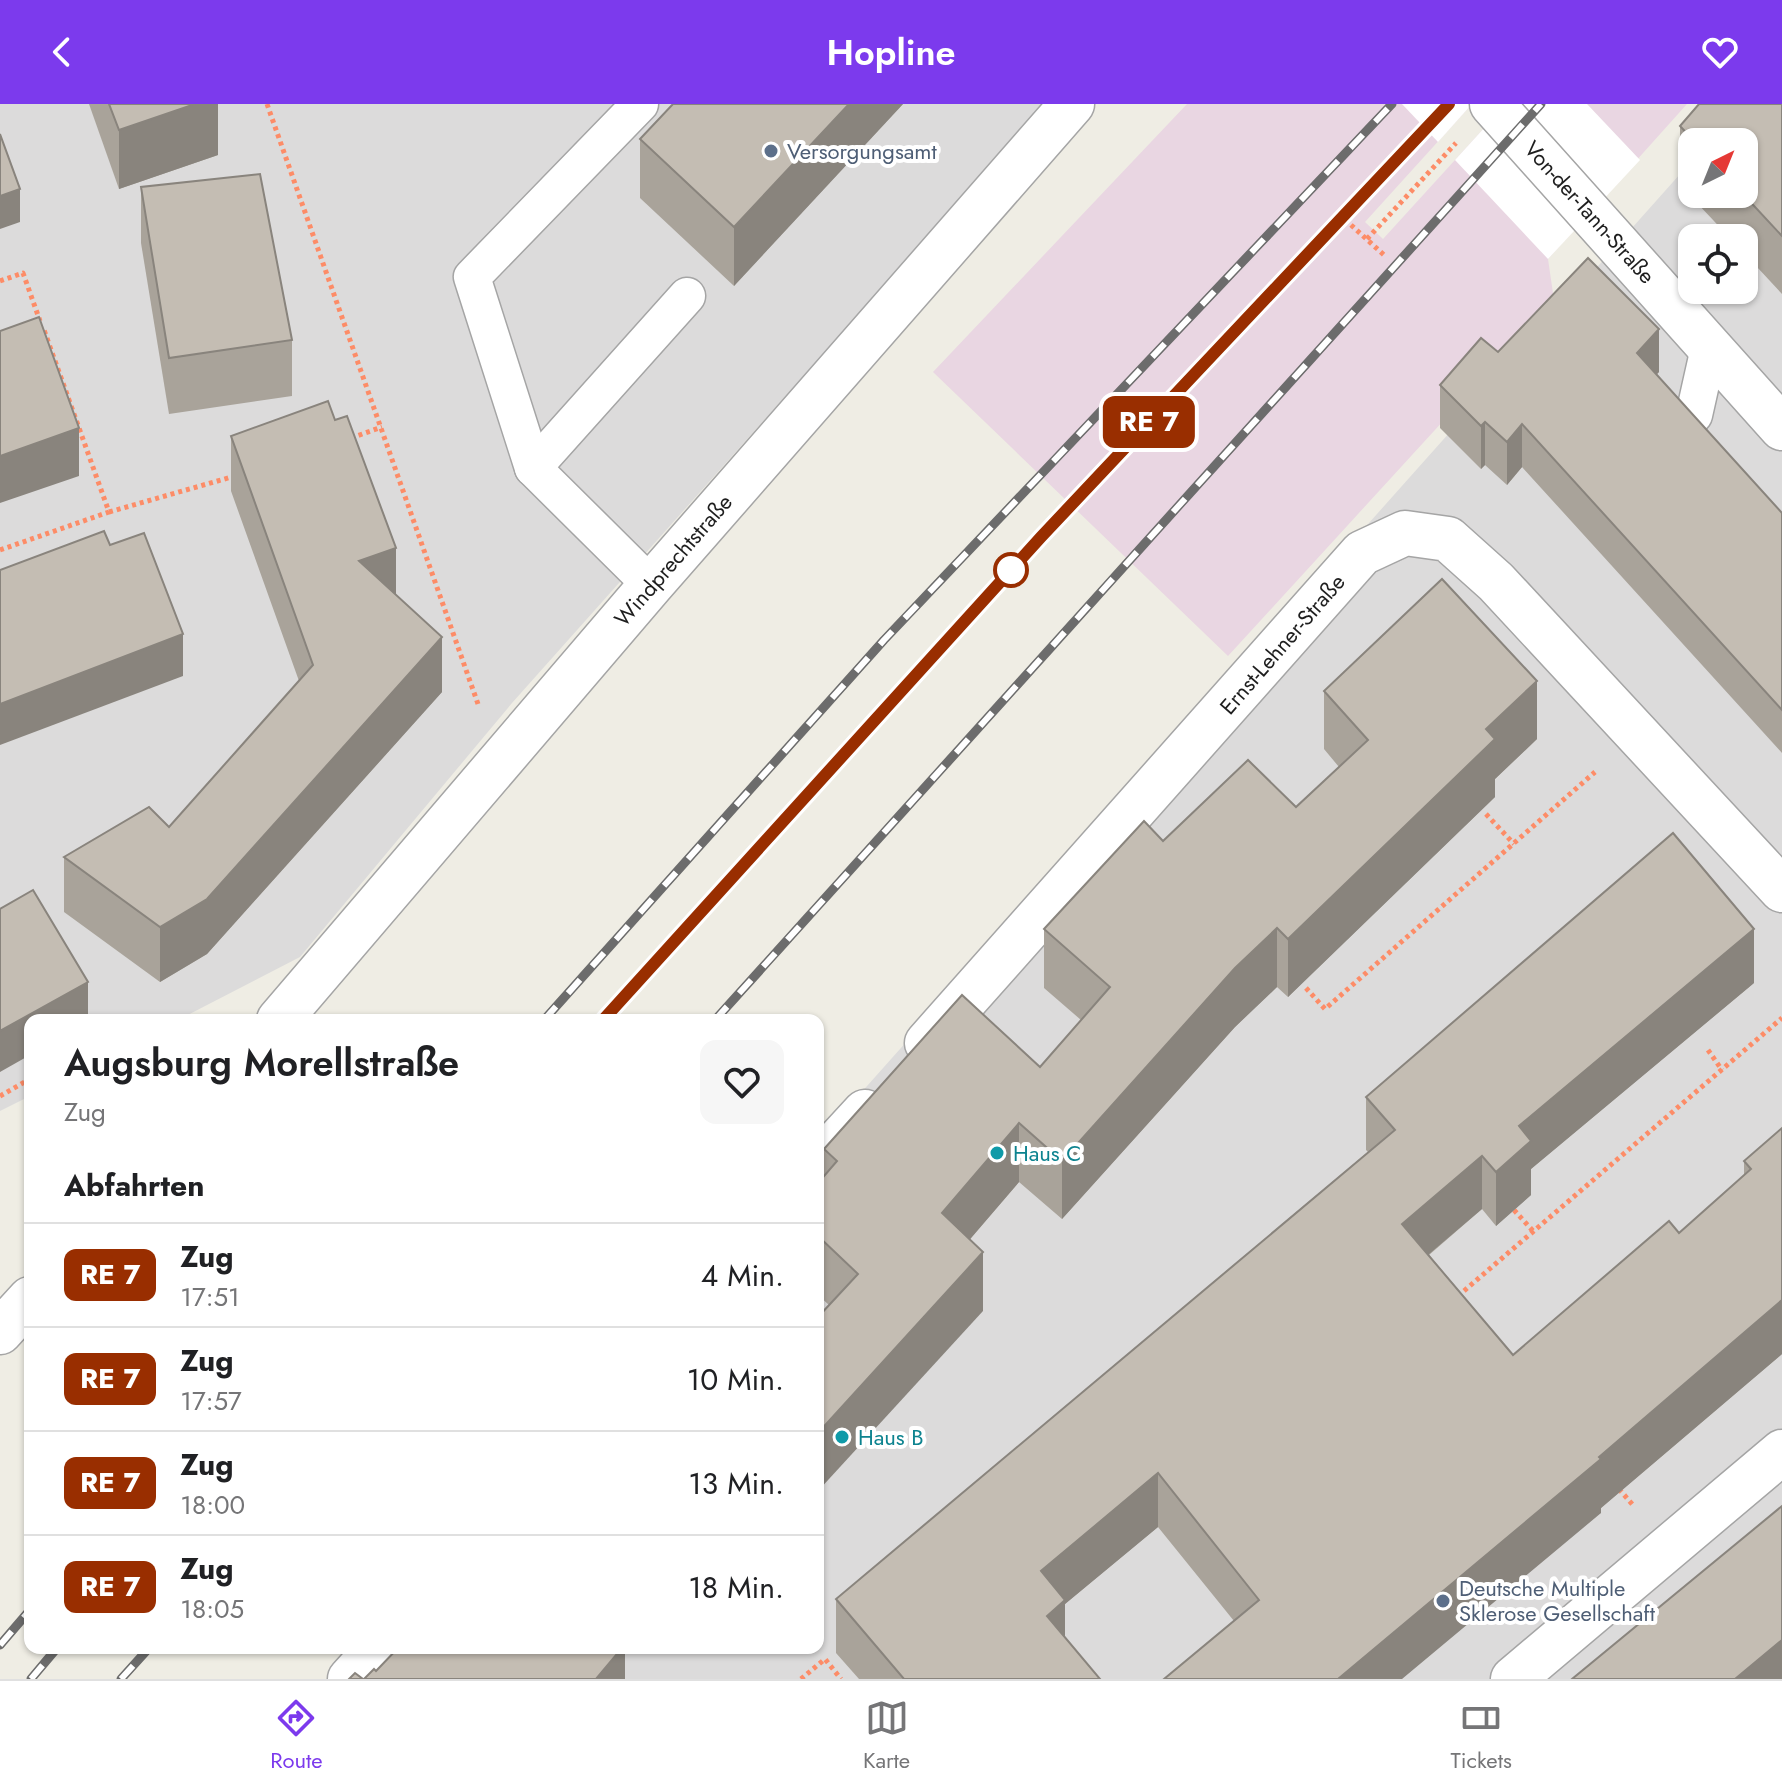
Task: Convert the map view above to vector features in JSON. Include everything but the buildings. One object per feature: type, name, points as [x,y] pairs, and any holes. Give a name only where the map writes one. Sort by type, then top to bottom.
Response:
[{"type":"street","name":"Windprechtstraße","points":[[284,1014],[651,585],[1072,104]]},
{"type":"street","name":"Von-der-Tann-Straße","points":[[1492,104],[1782,428]]},
{"type":"street","name":"Ernst-Lehner-Straße","points":[[824,1156],[1362,553],[1405,533],[1448,539],[1496,582],[1782,890]]},
{"type":"street","points":[[0,1332],[24,1306]]},
{"type":"street","points":[[1513,1679],[1782,1452]]},
{"type":"street","points":[[350,1679],[373,1654]]},
{"type":"lane","points":[[640,104],[472,277],[533,468],[651,585]]},
{"type":"lane","points":[[533,468],[687,296]]},
{"type":"lane","points":[[1694,415],[1709,348]]},
{"type":"path","points":[[267,104],[477,702],[510,752]]},
{"type":"path","points":[[1367,239],[1461,138]]},
{"type":"path","points":[[1351,225],[1384,255]]},
{"type":"path","points":[[0,281],[23,273],[109,512]]},
{"type":"path","points":[[338,442],[382,427]]},
{"type":"path","points":[[0,550],[109,512],[248,472]]},
{"type":"path","points":[[1306,988],[1325,1009],[1638,734]]},
{"type":"path","points":[[1486,814],[1514,844]]},
{"type":"path","points":[[1466,1310],[1456,1298],[1782,1018]]},
{"type":"path","points":[[1708,1050],[1722,1070]]},
{"type":"path","points":[[0,1096],[24,1082]]},
{"type":"path","points":[[1514,1210],[1533,1231]]},
{"type":"path","points":[[1618,1488],[1669,1547]]},
{"type":"path","points":[[801,1679],[825,1659],[841,1679]]},
{"type":"shaded area","points":[[0,104],[1046,104],[512,703],[300,957],[190,1014],[24,1014],[24,1099],[0,1111]]},
{"type":"shaded area","points":[[1187,104],[1472,104],[1365,222],[1383,239],[1506,104],[1687,104],[1548,259],[1554,300],[1228,656],[933,372]]},
{"type":"shaded area","points":[[1782,104],[1782,1679],[339,1679],[361,1654],[824,1654],[824,1134],[1678,176],[1678,208],[1758,208],[1758,128]]},
{"type":"pier","points":[[1402,104],[1472,104],[1438,142]]},
{"type":"pier","points":[[1506,104],[1587,104],[1640,160],[1548,259],[1455,160]]},
{"type":"railway","points":[[549,1014],[884,640],[1392,104]]},
{"type":"railway","points":[[608,1014],[1041,537],[1448,104]]},
{"type":"railway","points":[[720,1014],[1541,104]]},
{"type":"railway","points":[[0,1645],[24,1617]]},
{"type":"railway","points":[[31,1679],[52,1654]]},
{"type":"railway","points":[[121,1679],[144,1654]]},
{"type":"train","points":[[608,1014],[1041,537],[1449,104]]},
{"type":"place","name":"Versorgungsamt","points":[[771,151]]},
{"type":"place","name":"Haus C","points":[[997,1153]]},
{"type":"place","name":"Haus B","points":[[842,1437]]},
{"type":"place","name":"Deutsche Multiple Sklerose Gesellschaft","points":[[1443,1601]]}]
